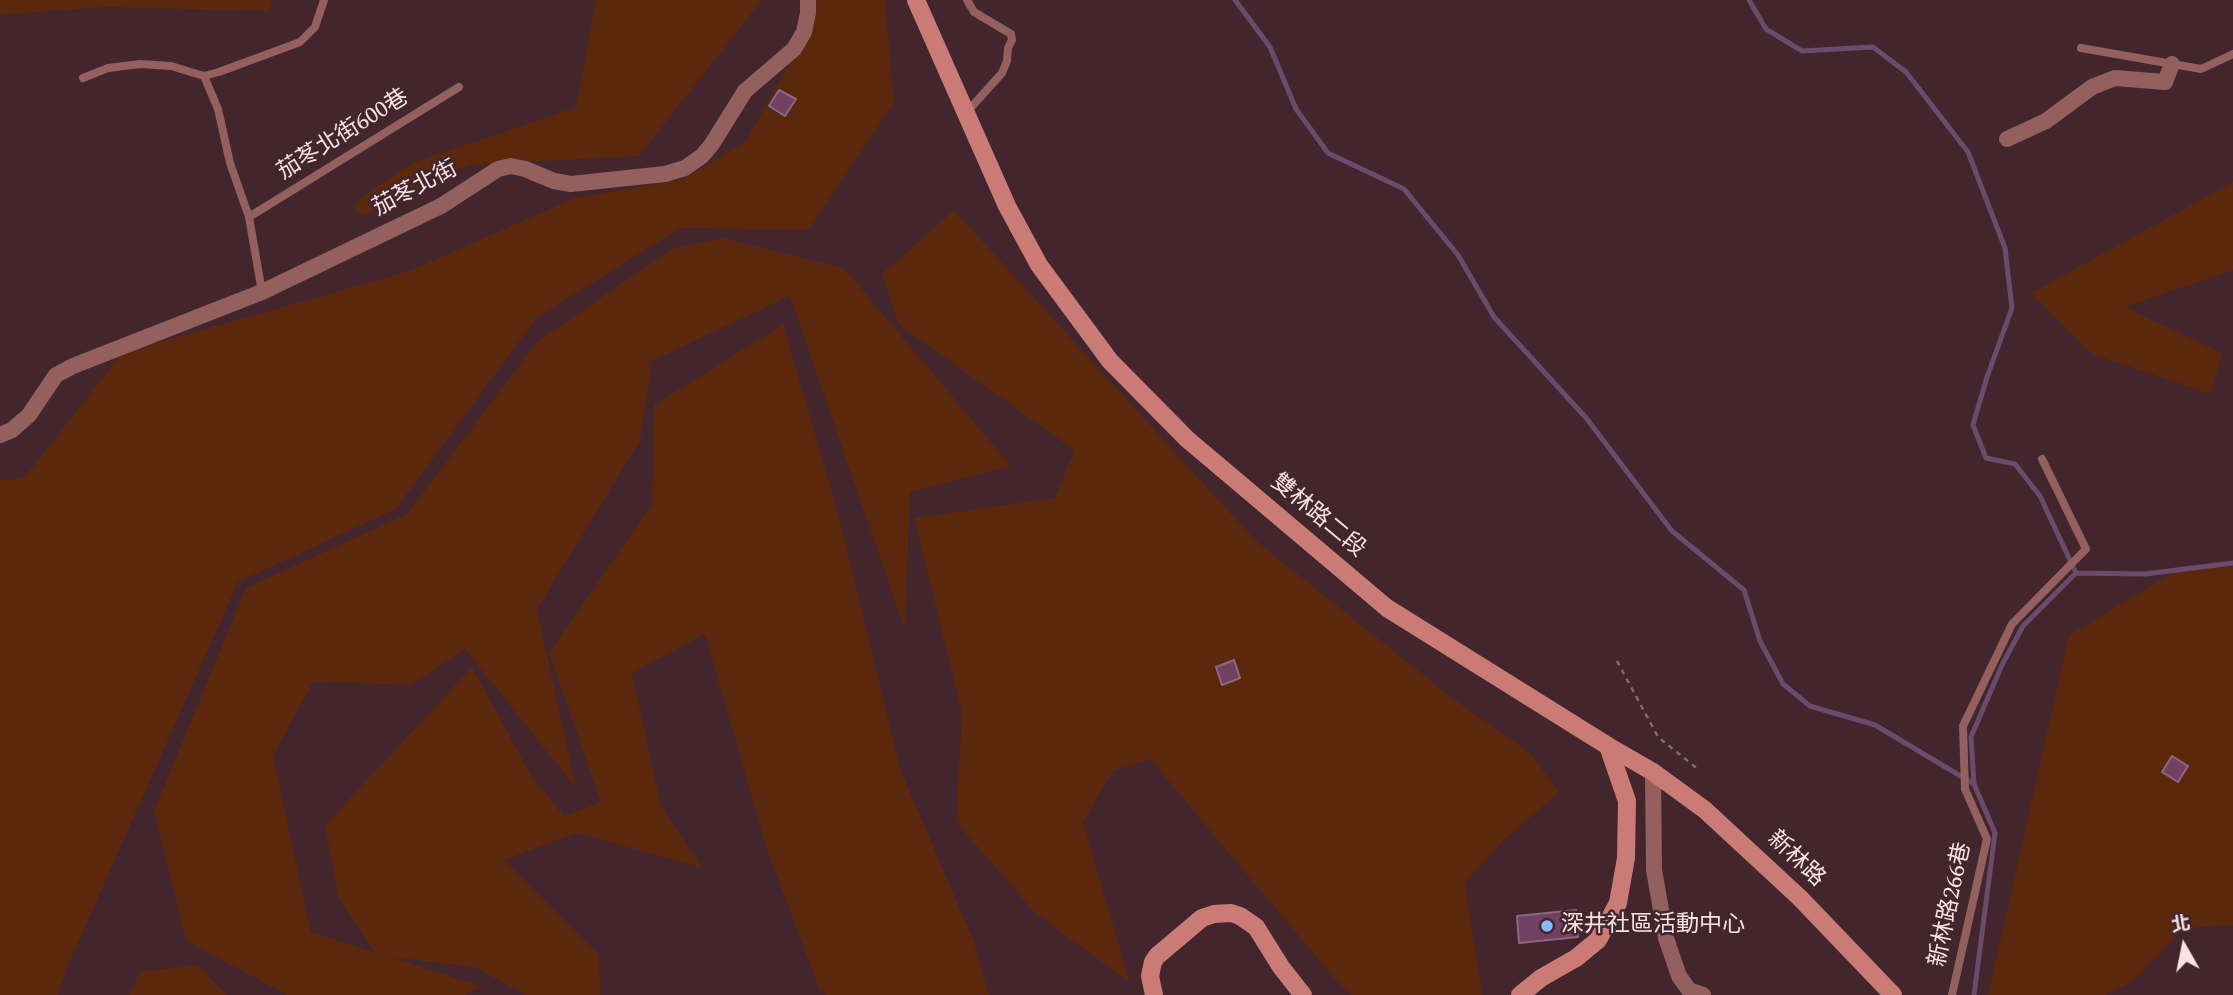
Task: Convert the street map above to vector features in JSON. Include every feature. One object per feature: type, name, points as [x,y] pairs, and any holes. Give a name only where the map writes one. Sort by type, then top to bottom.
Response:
[{"type":"street","name":"茄苳北街","points":[[0,435],[12,430],[29,415],[56,375],[262,292],[441,206],[498,170],[511,166],[571,184],[665,174],[685,168],[712,145],[744,91],[794,49],[804,32],[808,0]]},
{"type":"street","name":"雙林路二段","points":[[916,0],[1007,206],[1039,265],[1110,361],[1187,439],[1387,608],[1608,746]]},
{"type":"street","points":[[2007,139],[2046,121],[2092,87],[2115,78],[2165,82],[2172,64]]},
{"type":"street","points":[[1520,995],[1598,940],[1618,903],[1626,858],[1627,802],[1608,746]]},
{"type":"street","name":"新林路","points":[[1608,746],[1653,772],[1705,810],[1800,898],[1893,995]]},
{"type":"street","points":[[1653,772],[1654,870],[1666,938],[1679,976],[1693,993]]},
{"type":"street","points":[[1154,995],[1150,976],[1157,956],[1202,918],[1231,913],[1255,927],[1280,967],[1303,995]]},
{"type":"lane","points":[[83,78],[108,68],[140,64],[171,66],[204,76],[300,42],[315,27],[324,0]]},
{"type":"lane","points":[[966,113],[1002,74],[1012,40],[1011,34],[974,12],[967,0]]},
{"type":"lane","points":[[2081,48],[2201,68],[2233,54]]},
{"type":"lane","points":[[204,76],[218,109],[230,163],[249,217],[262,292]]},
{"type":"lane","name":"茄苳北街600巷","points":[[249,217],[459,87]]},
{"type":"lane","name":"新林路266巷","points":[[1952,995],[1987,839],[1965,789],[1963,726],[2012,624],[2086,549],[2042,459]]},
{"type":"path","points":[[1617,661],[1658,737],[1699,770]]},
{"type":"shaded area","points":[[0,0],[272,0],[269,11],[105,7],[0,15]]},
{"type":"shaded area","points":[[596,0],[762,0],[639,156],[470,165],[367,214],[362,215],[356,211],[355,206],[360,198],[410,164],[576,107]]},
{"type":"shaded area","points":[[812,0],[885,0],[894,103],[809,230],[681,228],[537,317],[396,509],[238,582],[68,965],[58,995],[0,995],[0,480],[24,478],[122,353],[409,271],[575,198],[684,179],[746,141],[809,29]]},
{"type":"shaded area","points":[[2233,182],[2233,270],[2125,307],[2222,353],[2211,394],[2092,354],[2031,293]]},
{"type":"shaded area","points":[[954,210],[1255,540],[1455,700],[1531,754],[1559,792],[1502,842],[1465,883],[1482,995],[1351,995],[1150,759],[1113,771],[1083,822],[1130,983],[1035,913],[956,822],[962,713],[914,518],[1055,498],[1074,450],[898,324],[882,274]]},
{"type":"shaded area","points":[[722,238],[844,268],[1011,466],[910,492],[905,630],[790,296],[652,361],[640,441],[537,609],[576,788],[465,649],[412,685],[313,682],[273,756],[311,932],[374,952],[338,897],[325,825],[472,667],[532,777],[564,816],[601,802],[549,653],[652,504],[654,405],[783,324],[837,509],[901,771],[974,942],[989,995],[826,995],[820,991],[766,847],[705,634],[632,673],[661,806],[702,868],[577,833],[504,860],[599,955],[600,995],[525,995],[475,967],[391,957],[480,986],[465,995],[287,995],[186,941],[154,811],[246,588],[407,514],[538,341],[672,249]]},
{"type":"shaded area","points":[[2233,565],[2233,925],[2185,928],[2132,982],[2105,995],[1988,995],[2069,635],[2182,567]]},
{"type":"shaded area","points":[[198,965],[227,995],[129,995],[139,972]]},
{"type":"building","points":[[779,90],[796,99],[785,116],[769,106]]},
{"type":"building","points":[[1234,660],[1240,678],[1222,685],[1216,667]]},
{"type":"building","points":[[2172,756],[2188,766],[2178,782],[2162,772]]},
{"type":"building","name":"深井社區活動中心","points":[[1576,910],[1578,937],[1519,943],[1517,916]]},
{"type":"waterway","points":[[1235,0],[1270,47],[1296,109],[1328,153],[1404,189],[1458,255],[1494,317],[1587,419],[1672,531],[1744,590],[1760,641],[1783,684],[1810,706],[1875,725],[1974,784],[1995,833],[1974,995]]},
{"type":"waterway","points":[[1749,0],[1766,29],[1802,51],[1873,47],[1906,72],[1968,152],[2005,248],[2012,308],[1973,425],[1986,458],[2015,464],[2040,496],[2076,573]]},
{"type":"waterway","points":[[1974,784],[1971,737],[2002,665],[2023,626],[2076,573],[2145,574],[2233,563]]},
{"type":"place","name":"深井社區活動中心","points":[[1547,926]]}]
